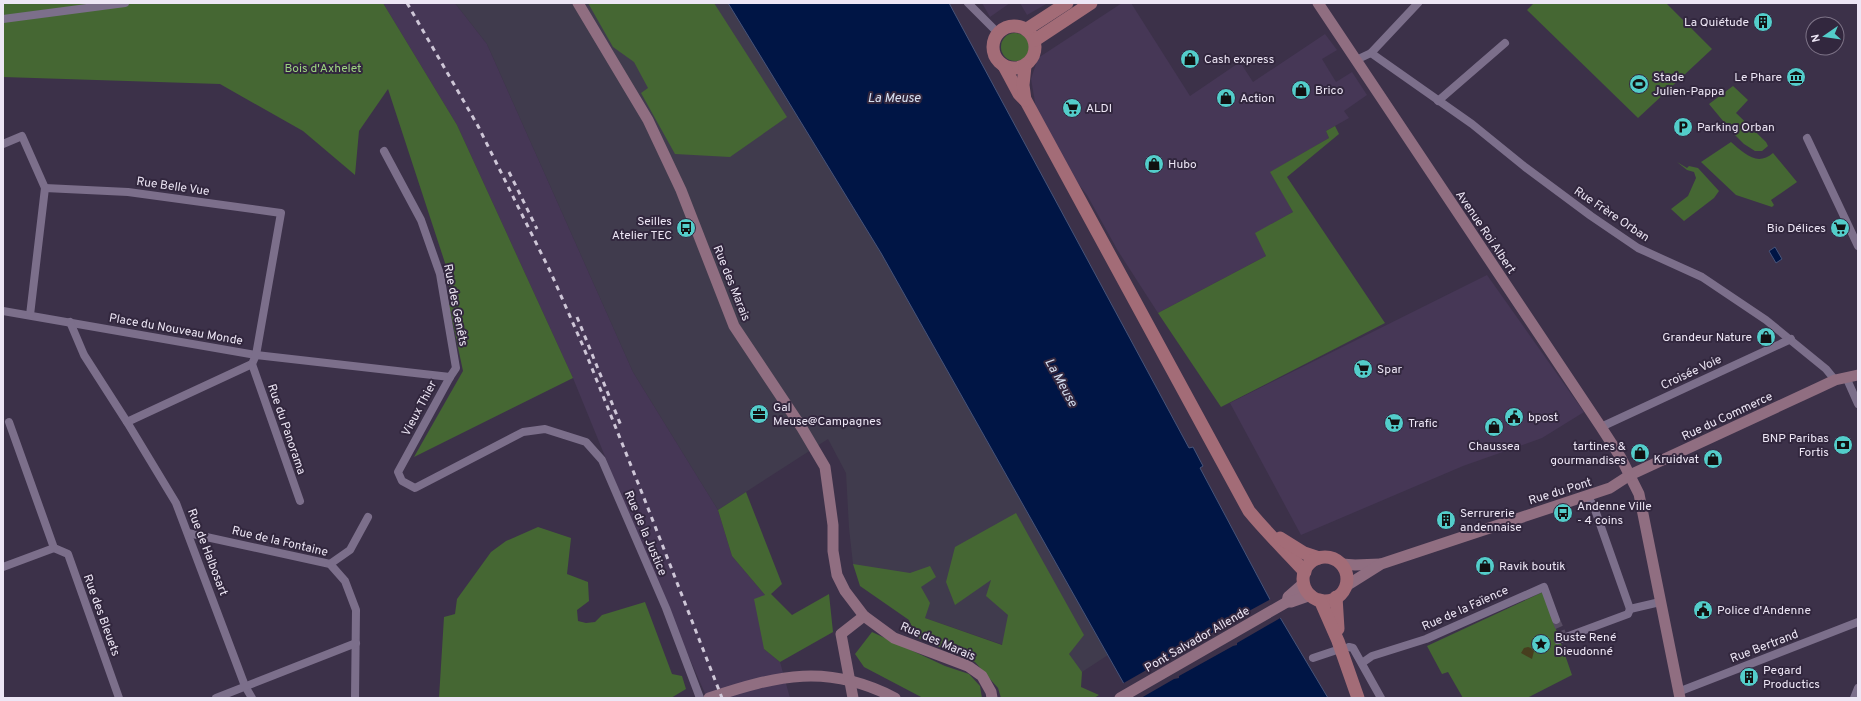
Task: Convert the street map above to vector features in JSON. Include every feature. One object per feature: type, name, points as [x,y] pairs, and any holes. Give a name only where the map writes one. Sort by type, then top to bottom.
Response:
[{"type":"main road","name":"Rue des Marais","points":[[578,3],[648,120],[681,190],[734,326],[802,428],[825,467],[833,525],[833,550],[837,575],[845,591],[864,616],[894,638],[968,666],[982,676],[991,692],[992,698]]},
{"type":"main road","points":[[1027,29],[1067,3]]},
{"type":"main road","points":[[1035,40],[1091,3]]},
{"type":"main road","name":"Avenue Roi Albert","points":[[1318,3],[1602,427],[1630,475],[1639,494],[1679,695]]},
{"type":"main road","points":[[1012,25],[1027,29],[1035,40],[1036,51],[1032,60],[1025,66],[1011,69],[1004,66],[998,61],[993,47],[998,33],[1004,28],[1012,25]]},
{"type":"main road","points":[[1004,66],[1019,94],[1026,101],[1243,500],[1258,522],[1271,535],[1305,577],[1340,646],[1358,698]]},
{"type":"main road","points":[[1025,66],[1023,85],[1026,101]]},
{"type":"main road","name":"Rue du Commerce","points":[[1630,475],[1835,380],[1858,375]]},
{"type":"main road","name":"Rue du Pont","points":[[1346,586],[1381,564],[1531,514],[1588,497],[1610,488],[1630,475]]},
{"type":"main road","points":[[1271,535],[1281,539],[1304,554],[1319,558],[1331,558],[1342,564],[1346,570],[1346,586],[1343,592],[1336,597],[1329,600],[1316,597],[1286,602],[1288,597],[1305,577],[1308,566],[1319,558]]},
{"type":"main road","name":"Rue du Pont","points":[[1342,564],[1355,566],[1381,564]]},
{"type":"main road","points":[[1336,597],[1340,646]]},
{"type":"main road","name":"Pont Salvador Allende","points":[[1120,698],[1286,602]]},
{"type":"main road","points":[[853,698],[841,634],[864,616]]},
{"type":"main road","points":[[709,698],[739,688],[779,678],[809,676],[838,677],[873,686],[896,698]]},
{"type":"street","points":[[3,19],[125,3]]},
{"type":"street","points":[[968,3],[998,33]]},
{"type":"street","points":[[1356,60],[1371,53],[1418,3]]},
{"type":"street","points":[[1438,101],[1505,44]]},
{"type":"street","name":"Rue Frère Orban","points":[[1371,53],[1472,124],[1525,167],[1591,216],[1638,248],[1702,278],[1766,320],[1791,339],[1835,380]]},
{"type":"street","points":[[3,144],[22,136],[45,188],[30,315]]},
{"type":"street","points":[[1807,138],[1858,246]]},
{"type":"street","name":"Rue des Genêts","points":[[384,151],[421,220],[440,274],[456,368],[450,377]]},
{"type":"street","name":"Rue Belle Vue","points":[[45,188],[128,192],[281,213],[256,355]]},
{"type":"street","name":"Place du Nouveau Monde","points":[[3,311],[256,355],[252,364]]},
{"type":"street","points":[[70,322],[84,355],[127,422],[252,364]]},
{"type":"street","name":"Croisée Voie","points":[[1602,427],[1791,339]]},
{"type":"street","name":"Vieux Thier","points":[[256,355],[450,377],[398,472],[402,481],[415,488],[523,432]]},
{"type":"street","name":"Rue du Panorama","points":[[252,364],[300,501]]},
{"type":"street","points":[[1846,377],[1858,404]]},
{"type":"street","points":[[3,567],[54,548],[9,422]]},
{"type":"street","name":"Rue de Halbosart","points":[[127,422],[176,503],[245,686],[252,698]]},
{"type":"street","name":"Rue de la Justice","points":[[523,432],[545,429],[586,442],[602,460],[666,608],[700,698]]},
{"type":"street","points":[[1561,637],[1628,614],[1630,609],[1594,508],[1588,497]]},
{"type":"street","points":[[330,564],[350,550],[368,517]]},
{"type":"street","name":"Rue de la Fontaine","points":[[188,533],[330,564],[345,581],[356,610],[355,698]]},
{"type":"street","name":"Rue des Bleuets","points":[[54,548],[68,554],[120,698]]},
{"type":"street","name":"Rue de la Faïence","points":[[1362,663],[1372,656],[1426,639],[1544,587],[1556,620]]},
{"type":"street","points":[[1630,609],[1660,602]]},
{"type":"street","name":"Rue Bertrand","points":[[1679,695],[1858,622]]},
{"type":"street","points":[[216,698],[356,643]]},
{"type":"street","points":[[1313,658],[1340,646],[1353,648],[1380,698]]},
{"type":"street","points":[[1854,698],[1858,688]]},
{"type":"shaded area","points":[[383,3],[455,3],[487,44],[633,372],[718,510],[732,556],[765,595],[764,649],[780,662],[790,698],[707,698],[662,596],[573,378],[457,125]]},
{"type":"shaded area","points":[[455,3],[728,3],[881,253],[1108,655],[1082,672],[925,618],[853,564],[849,528],[846,473],[828,439],[718,510],[633,372],[487,44]]},
{"type":"shaded area","points":[[982,3],[1010,3],[990,17]]},
{"type":"shaded area","points":[[1020,3],[1048,3],[1027,15]]},
{"type":"shaded area","points":[[1122,3],[1131,3],[1190,96],[1240,62],[1253,82],[1325,34],[1337,50],[1322,59],[1336,82],[1352,72],[1367,95],[1344,111],[1349,118],[1326,131],[1329,138],[1271,172],[1293,212],[1256,233],[1266,256],[1158,313],[1118,251],[1087,195],[1073,177],[1036,108],[1031,79],[1038,58]]},
{"type":"shaded area","points":[[1487,275],[1584,412],[1542,438],[1463,466],[1301,535],[1230,403]]},
{"type":"green space","name":"Bois d'Axhelet","points":[[3,3],[383,3],[457,125],[573,378],[414,457],[463,371],[449,305],[452,304],[446,266],[388,89],[359,131],[355,175],[303,131],[220,84],[3,77]]},
{"type":"green space","points":[[588,3],[714,3],[787,117],[730,157],[675,154],[641,93],[648,88],[634,62],[613,47]]},
{"type":"green space","name":"Stade Julien-Pappa","points":[[1534,3],[1666,3],[1712,49],[1638,118],[1527,10]]},
{"type":"green space","points":[[1015,33],[1025,37],[1029,47],[1025,57],[1015,61],[1005,57],[1001,47],[1005,37]]},
{"type":"green space","points":[[1733,86],[1748,100],[1736,113],[1766,142],[1768,146],[1762,151],[1755,151],[1744,144],[1709,104]]},
{"type":"green space","points":[[1335,126],[1339,134],[1287,177],[1385,323],[1221,407],[1158,313],[1266,256],[1255,233],[1293,212],[1270,172],[1329,138],[1326,131]]},
{"type":"green space","points":[[1731,142],[1746,154],[1756,159],[1762,159],[1773,153],[1797,182],[1771,200],[1774,205],[1772,207],[1736,195],[1701,162]]},
{"type":"green space","points":[[1677,162],[1687,168],[1689,166],[1698,168],[1719,191],[1714,198],[1684,221],[1671,209],[1688,196],[1696,178],[1694,172],[1687,170]]},
{"type":"green space","points":[[746,492],[782,584],[771,594],[792,615],[829,594],[833,632],[780,662],[764,649],[754,599],[765,595],[732,556],[718,510]]},
{"type":"green space","points":[[1016,513],[1084,635],[1069,654],[1082,672],[1081,687],[1099,695],[1094,698],[1001,698],[998,688],[975,662],[916,637],[909,620],[860,586],[853,564],[910,573],[930,566],[936,577],[921,587],[930,603],[925,618],[1002,645],[1008,615],[986,596],[991,580],[955,605],[946,582],[955,547]]},
{"type":"green space","points":[[538,527],[571,538],[567,574],[588,582],[589,601],[577,610],[578,621],[586,623],[595,622],[602,615],[645,602],[672,674],[682,676],[686,689],[671,698],[439,698],[444,617],[455,614],[457,599],[491,552],[506,541]]},
{"type":"green space","points":[[1543,592],[1572,675],[1527,698],[1463,698],[1448,672],[1442,674],[1427,646]]},
{"type":"green space","points":[[872,632],[945,666],[969,674],[980,686],[982,698],[923,698],[864,667],[855,654]]},
{"type":"sand","points":[[1528,647],[1534,651],[1532,659],[1521,653],[1524,648]]},
{"type":"water","name":"La Meuse","points":[[728,3],[949,3],[1189,448],[1193,447],[1203,466],[1200,468],[1275,609],[1328,698],[1132,698],[881,253]]},
{"type":"water","points":[[1775,247],[1782,259],[1776,263],[1769,251]]},
{"type":"pier","points":[[1271,599],[1282,617],[1237,643],[1237,645],[1179,676],[1179,678],[1174,679],[1141,698],[1130,698],[1122,684],[1164,660],[1164,658],[1168,658]]},
{"type":"tunnel","points":[[1556,620],[1562,634]]},
{"type":"railway","points":[[407,3],[478,126],[551,273],[583,346],[722,698]]},
{"type":"railway","points":[[509,172],[537,229]]},
{"type":"railway","points":[[577,317],[622,428]]},
{"type":"place","name":"La Quiétude","points":[[1763,22]]},
{"type":"place","name":"Cash express","points":[[1190,59]]},
{"type":"place","name":"Le Phare","points":[[1796,77]]},
{"type":"place","name":"Stade Julien-Pappa","points":[[1639,84]]},
{"type":"place","name":"Brico","points":[[1301,90]]},
{"type":"place","name":"Action","points":[[1226,98]]},
{"type":"place","name":"ALDI","points":[[1072,108]]},
{"type":"place","name":"Parking Orban","points":[[1683,127]]},
{"type":"place","name":"Hubo","points":[[1154,164]]},
{"type":"place","name":"Seilles Atelier TEC","points":[[686,228]]},
{"type":"place","name":"Bio Délices","points":[[1840,228]]},
{"type":"place","name":"Grandeur Nature","points":[[1766,337]]},
{"type":"place","name":"Spar","points":[[1363,369]]},
{"type":"place","name":"Gal Meuse@Campagnes","points":[[759,414]]},
{"type":"place","name":"bpost","points":[[1514,417]]},
{"type":"place","name":"Trafic","points":[[1394,423]]},
{"type":"place","name":"Chaussea","points":[[1494,427]]},
{"type":"place","name":"BNP Paribas Fortis","points":[[1843,445]]},
{"type":"place","name":"tartines & gourmandises","points":[[1640,453]]},
{"type":"place","name":"Kruidvat","points":[[1713,459]]},
{"type":"place","name":"Andenne Ville - 4 coins","points":[[1563,513]]},
{"type":"place","name":"Serrurerie andennaise","points":[[1446,520]]},
{"type":"place","name":"Ravik boutik","points":[[1485,566]]},
{"type":"place","name":"Police d'Andenne","points":[[1703,610]]},
{"type":"place","name":"Buste René Dieudonné","points":[[1541,644]]},
{"type":"place","name":"Pegard Productics","points":[[1749,677]]}]
